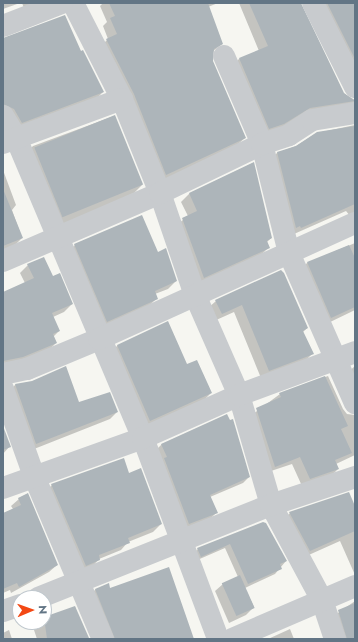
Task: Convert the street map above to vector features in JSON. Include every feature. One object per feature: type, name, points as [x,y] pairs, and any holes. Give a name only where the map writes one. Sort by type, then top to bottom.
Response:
[{"type":"street","points":[[3,26],[62,3]]},
{"type":"street","points":[[73,3],[122,99],[160,193],[195,295],[239,395],[271,505],[322,600],[335,639]]},
{"type":"street","points":[[313,3],[355,87]]},
{"type":"street","points":[[224,56],[262,144],[289,252],[346,355],[355,403]]},
{"type":"street","points":[[9,141],[122,99]]},
{"type":"street","points":[[3,261],[160,193],[262,144],[289,135],[312,120],[355,113]]},
{"type":"street","points":[[3,116],[9,141],[58,237],[99,339],[142,438],[182,540],[218,639]]},
{"type":"street","points":[[3,374],[27,369],[99,339],[355,223]]},
{"type":"street","points":[[3,488],[142,438],[239,395],[346,355]]},
{"type":"street","points":[[3,389],[34,476],[103,639]]},
{"type":"street","points":[[52,593],[271,505],[355,477]]},
{"type":"street","points":[[232,639],[355,586]]},
{"type":"building","points":[[109,3],[208,3],[223,44],[214,49],[213,61],[246,138],[166,175],[134,94],[106,39],[117,34],[110,18],[115,16]]},
{"type":"building","points":[[249,3],[301,3],[344,93],[355,101],[310,108],[284,124],[269,129],[239,58],[268,46]]},
{"type":"building","points":[[327,3],[355,3],[355,59]]},
{"type":"building","points":[[65,15],[81,51],[83,50],[104,92],[22,123],[14,109],[3,104],[3,38]]},
{"type":"building","points":[[115,115],[143,185],[62,217],[34,148]]},
{"type":"building","points":[[355,126],[355,204],[301,228],[300,226],[296,228],[277,152],[296,146],[317,132]]},
{"type":"building","points":[[254,162],[272,238],[267,241],[270,248],[204,278],[182,218],[197,211],[189,193]]},
{"type":"building","points":[[3,189],[23,238],[3,246]]},
{"type":"building","points":[[142,215],[158,252],[166,248],[177,281],[155,291],[158,299],[107,322],[74,244]]},
{"type":"building","points":[[349,245],[355,258],[355,307],[331,318],[307,262]]},
{"type":"building","points":[[44,257],[53,276],[60,273],[73,304],[52,313],[60,331],[53,334],[57,343],[23,357],[3,361],[3,292],[34,278],[27,264]]},
{"type":"building","points":[[281,270],[284,273],[308,328],[303,331],[314,354],[269,371],[242,305],[222,314],[215,300]]},
{"type":"building","points":[[168,321],[187,364],[197,360],[212,393],[150,421],[117,345]]},
{"type":"building","points":[[66,366],[79,402],[110,392],[118,412],[36,444],[15,384],[32,381]]},
{"type":"building","points":[[325,376],[348,426],[341,429],[352,453],[335,460],[339,469],[310,479],[300,457],[275,467],[256,408],[281,397],[279,393]]},
{"type":"building","points":[[227,414],[230,420],[233,419],[250,477],[210,495],[218,513],[189,524],[164,458],[167,457],[161,444]]},
{"type":"building","points":[[3,426],[11,447],[3,450]]},
{"type":"building","points":[[124,458],[129,473],[141,468],[162,524],[128,538],[130,543],[99,555],[100,560],[86,566],[51,484]]},
{"type":"building","points":[[349,492],[355,506],[355,531],[310,551],[289,512]]},
{"type":"building","points":[[28,493],[58,565],[19,587],[17,583],[3,589],[3,513],[21,505],[18,498]]},
{"type":"building","points":[[263,522],[266,523],[287,561],[280,564],[282,569],[248,584],[230,544],[201,557],[197,548]]},
{"type":"building","points":[[169,567],[194,639],[115,639],[95,589],[109,583],[110,588]]},
{"type":"building","points":[[240,575],[255,608],[236,616],[222,583]]},
{"type":"building","points":[[355,603],[355,639],[347,639],[338,610]]},
{"type":"building","points":[[75,606],[89,638],[47,639],[46,630],[52,630],[52,614]]}]
